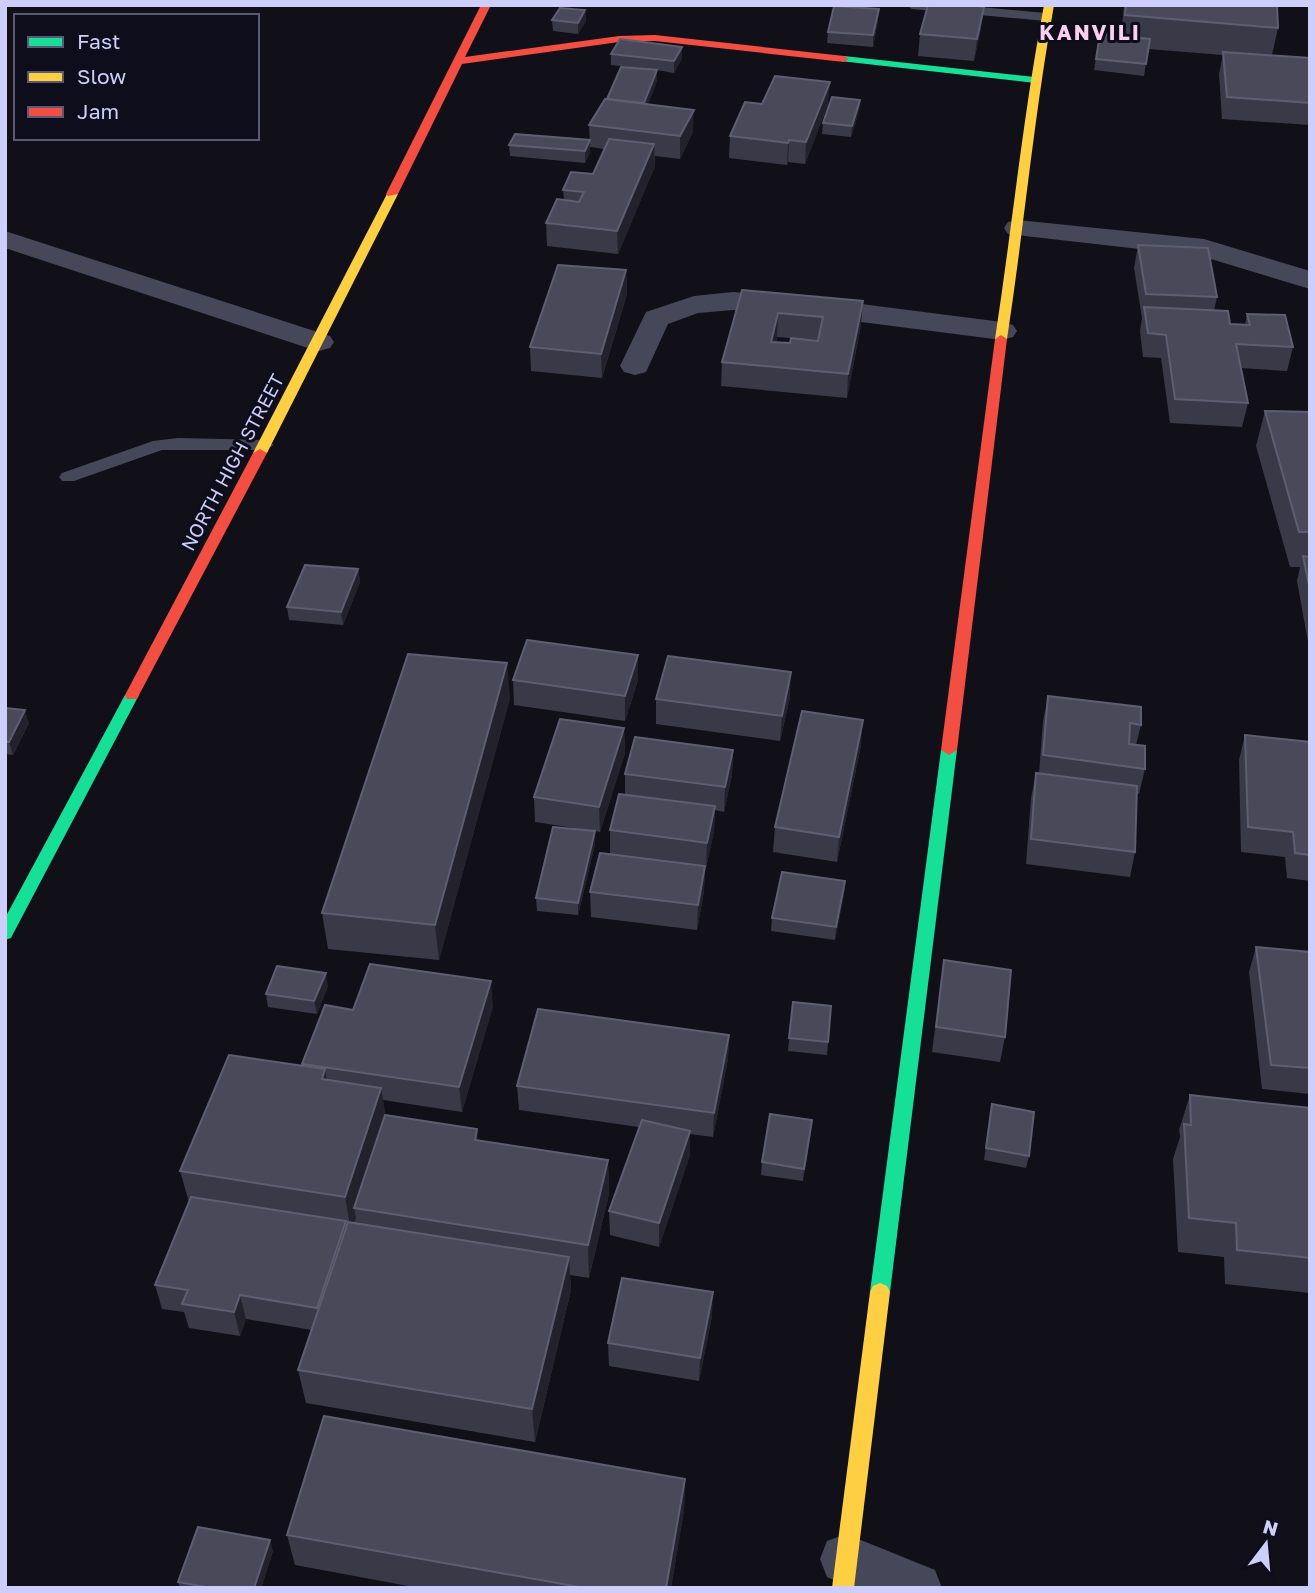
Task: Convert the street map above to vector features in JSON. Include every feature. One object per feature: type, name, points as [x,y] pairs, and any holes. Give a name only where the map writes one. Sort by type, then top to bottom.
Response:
[{"type":"main road","name":"NORTH HIGH STREET","points":[[5,934],[319,342],[486,5]]},
{"type":"main road","points":[[844,1573],[1002,331],[1018,228],[1035,80],[1048,11]]},
{"type":"main road","points":[[458,61],[619,39],[655,38],[1035,80]]},
{"type":"street","points":[[1018,228],[1204,248],[1310,280]]},
{"type":"street","points":[[5,239],[319,342]]},
{"type":"street","points":[[635,366],[656,318],[694,305],[733,301],[822,308],[1002,331]]},
{"type":"street","points":[[844,1573],[916,1588]]},
{"type":"lane","points":[[912,5],[1048,11]]},
{"type":"lane","points":[[68,477],[159,445],[265,445]]},
{"type":"building","points":[[928,5],[984,7],[977,39],[920,34]]},
{"type":"building","points":[[1126,5],[1277,5],[1278,28],[1125,15]]},
{"type":"building","points":[[834,6],[879,9],[873,35],[828,32]]},
{"type":"building","points":[[560,8],[585,10],[578,23],[552,20]]},
{"type":"building","points":[[1100,34],[1150,39],[1146,64],[1096,59]]},
{"type":"building","points":[[620,39],[682,47],[674,61],[611,54]]},
{"type":"building","points":[[1223,52],[1310,58],[1310,103],[1227,97]]},
{"type":"building","points":[[621,67],[657,70],[644,103],[607,99]]},
{"type":"building","points":[[775,76],[830,82],[806,142],[789,140],[788,143],[730,136],[745,102],[762,104]]},
{"type":"building","points":[[832,97],[860,100],[852,126],[823,123]]},
{"type":"building","points":[[605,99],[694,110],[680,136],[589,125]]},
{"type":"building","points":[[515,134],[590,140],[585,151],[509,145]]},
{"type":"building","points":[[609,139],[654,144],[617,231],[546,223],[557,199],[579,202],[584,192],[563,190],[571,172],[593,174]]},
{"type":"building","points":[[1138,245],[1208,248],[1217,297],[1146,294]]},
{"type":"building","points":[[558,265],[626,270],[601,354],[530,347]]},
{"type":"building","points":[[742,290],[863,301],[848,374],[722,362]],"holes":[[[778,313],[823,317],[818,341],[791,338],[790,343],[771,342]]]},
{"type":"building","points":[[1144,307],[1228,311],[1230,324],[1250,325],[1247,314],[1285,315],[1293,347],[1236,344],[1248,403],[1175,399],[1166,335],[1148,333]]},
{"type":"building","points":[[1265,411],[1310,412],[1310,532],[1299,532]]},
{"type":"building","points":[[1303,556],[1310,557],[1310,590]]},
{"type":"building","points":[[305,565],[358,569],[341,612],[287,607]]},
{"type":"building","points":[[527,640],[638,655],[625,696],[513,680]]},
{"type":"building","points":[[408,654],[507,663],[435,925],[322,913]]},
{"type":"building","points":[[668,656],[791,672],[782,716],[656,699]]},
{"type":"building","points":[[1048,696],[1141,707],[1141,725],[1130,723],[1129,744],[1145,746],[1145,769],[1043,755]]},
{"type":"building","points":[[5,708],[25,710],[9,742],[5,742]]},
{"type":"building","points":[[802,711],[863,720],[839,837],[775,827]]},
{"type":"building","points":[[560,719],[624,728],[599,807],[534,797]]},
{"type":"building","points":[[1245,735],[1310,742],[1310,855],[1295,853],[1293,832],[1248,827]]},
{"type":"building","points":[[635,737],[733,750],[725,787],[625,774]]},
{"type":"building","points":[[1036,773],[1137,786],[1135,852],[1031,839]]},
{"type":"building","points":[[619,794],[715,806],[707,843],[610,830]]},
{"type":"building","points":[[553,827],[595,831],[578,903],[536,898]]},
{"type":"building","points":[[600,853],[705,866],[698,905],[590,892]]},
{"type":"building","points":[[782,872],[845,881],[836,927],[772,918]]},
{"type":"building","points":[[1256,947],[1310,952],[1310,1068],[1271,1065]]},
{"type":"building","points":[[944,960],[1011,970],[1005,1037],[936,1027]]},
{"type":"building","points":[[370,964],[491,981],[459,1087],[302,1064],[325,1005],[353,1010]]},
{"type":"building","points":[[277,966],[326,973],[314,1001],[266,994]]},
{"type":"building","points":[[793,1002],[831,1006],[828,1042],[789,1038]]},
{"type":"building","points":[[538,1009],[729,1035],[714,1113],[517,1086]]},
{"type":"building","points":[[229,1055],[325,1069],[322,1079],[381,1088],[345,1197],[180,1171]]},
{"type":"building","points":[[1190,1095],[1310,1108],[1310,1258],[1237,1250],[1236,1223],[1189,1218],[1184,1124],[1191,1125]]},
{"type":"building","points":[[992,1104],[1034,1112],[1029,1156],[986,1148]]},
{"type":"building","points":[[770,1114],[812,1120],[804,1169],[762,1162]]},
{"type":"building","points":[[385,1115],[477,1129],[475,1140],[608,1160],[588,1245],[354,1208]]},
{"type":"building","points":[[642,1120],[690,1131],[659,1223],[609,1211]]},
{"type":"building","points":[[191,1197],[346,1221],[317,1308],[240,1295],[234,1312],[182,1304],[188,1290],[155,1285]]},
{"type":"building","points":[[348,1222],[569,1257],[532,1409],[298,1370]]},
{"type":"building","points":[[622,1278],[713,1292],[700,1358],[608,1343]]},
{"type":"building","points":[[324,1416],[685,1479],[666,1588],[585,1588],[287,1535]]},
{"type":"building","points":[[198,1527],[270,1540],[254,1588],[211,1588],[178,1582]]},
{"type":"traffic: fast","points":[[844,59],[1035,80]]},
{"type":"traffic: fast","points":[[5,934],[132,695]]},
{"type":"traffic: fast","points":[[880,1292],[949,750]]},
{"type":"traffic: slow","points":[[1001,339],[1018,228],[1035,80],[1049,5]]},
{"type":"traffic: slow","points":[[260,453],[392,194]]},
{"type":"traffic: slow","points":[[843,1588],[880,1292]]},
{"type":"traffic: jam","points":[[392,194],[486,5]]},
{"type":"traffic: jam","points":[[459,61],[619,39],[655,38],[844,59]]},
{"type":"traffic: jam","points":[[949,750],[1001,339]]},
{"type":"traffic: jam","points":[[132,695],[260,453]]},
{"type":"district","name":"KANVILI","points":[[1090,32]]}]
